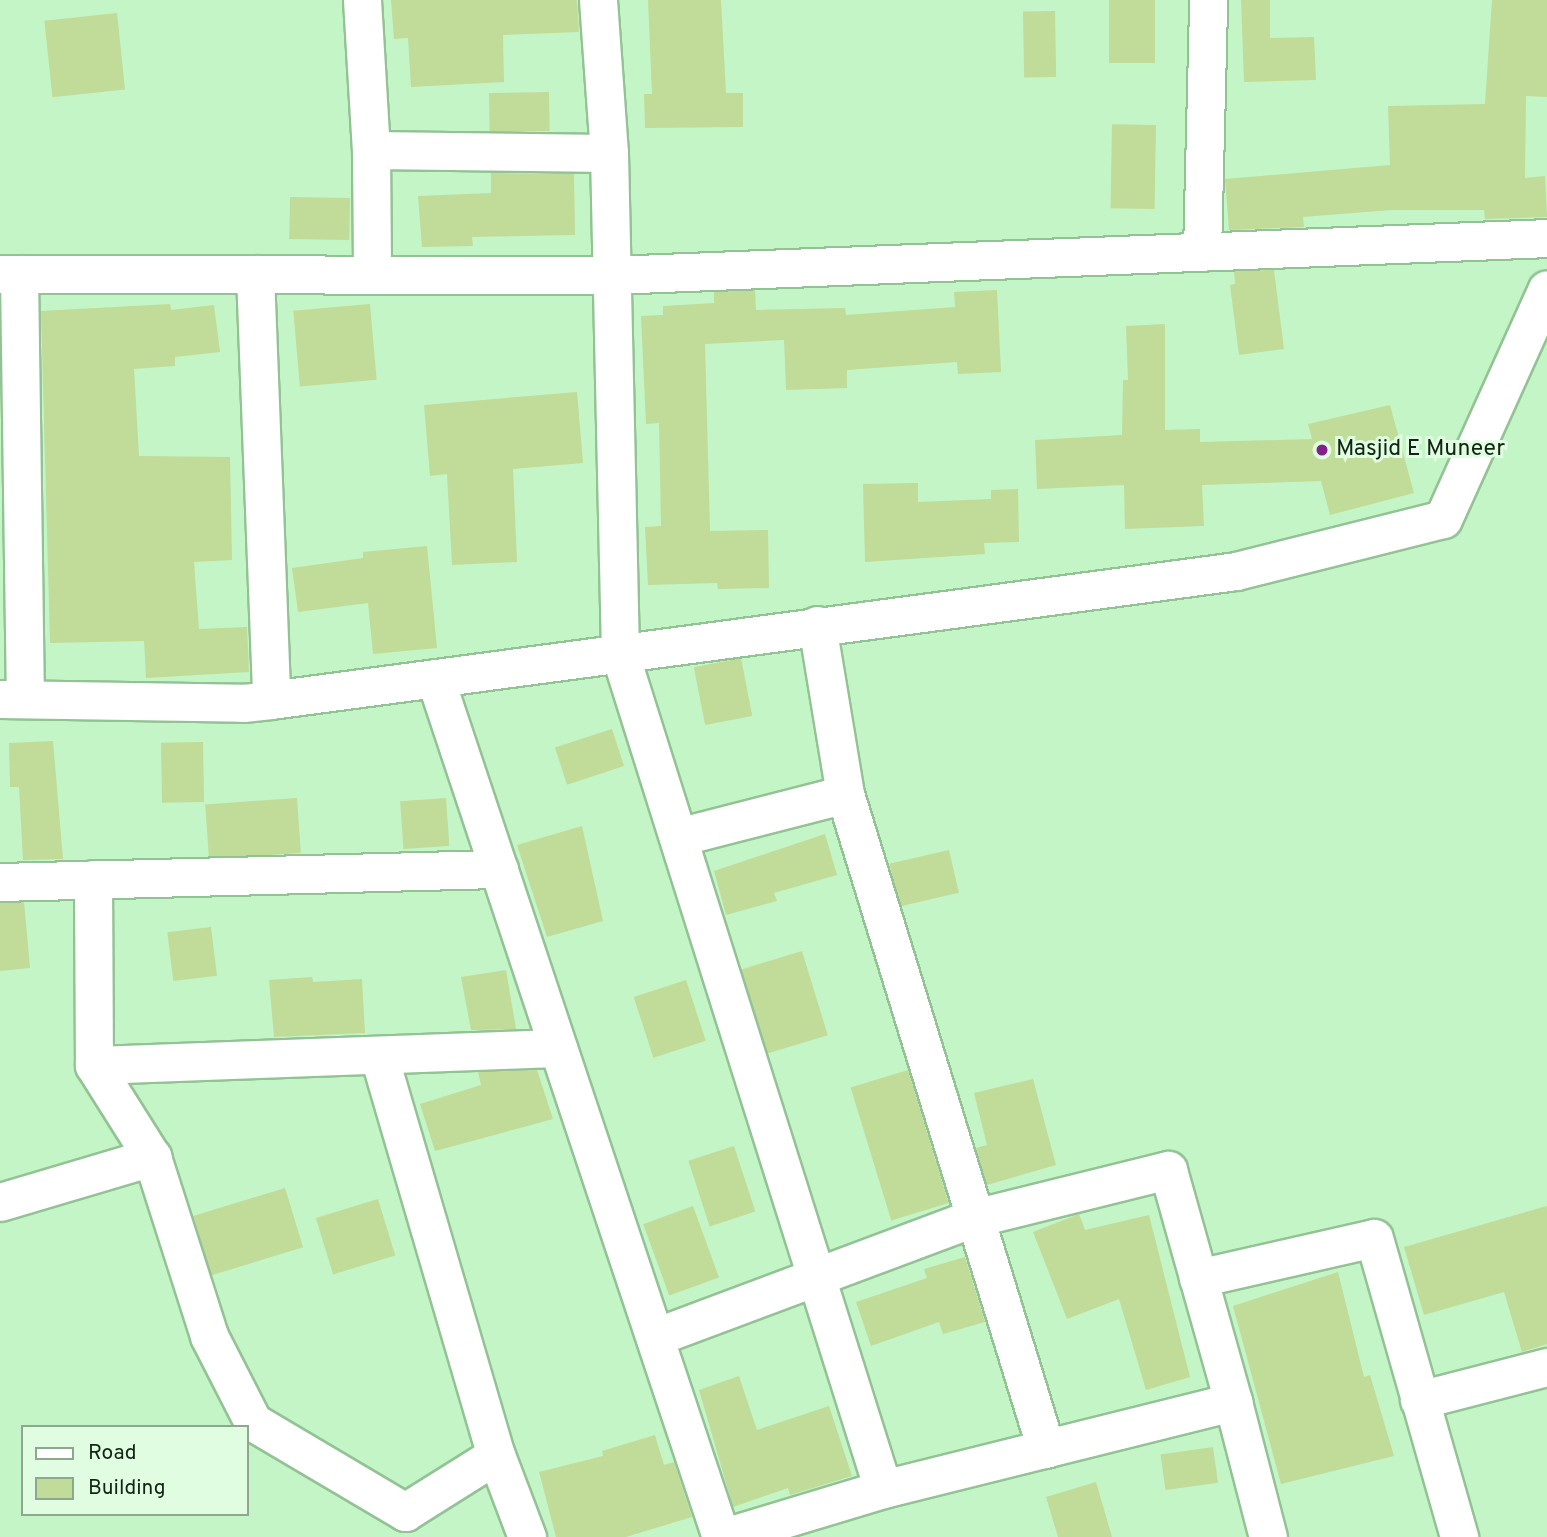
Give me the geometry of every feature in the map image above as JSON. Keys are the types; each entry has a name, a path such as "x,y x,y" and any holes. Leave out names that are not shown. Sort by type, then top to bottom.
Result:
{"street":[{"path":"362,0 371,150 372,274"},
{"path":"598,0 609,153 620,654 883,1489"},
{"path":"1202,252 1208,0"},
{"path":"371,150 609,153"},
{"path":"1547,238 611,275 9,274 13,699 243,703 271,700 1236,571 1443,519 1547,289"},
{"path":"256,274 271,700"},
{"path":"817,625 845,794 1046,1449"},
{"path":"435,678 723,1537 883,1489 1233,1402"},
{"path":"678,837 845,794"},
{"path":"0,881 499,869"},
{"path":"93,879 94,1065 152,1157 209,1336 253,1422 395,1524 496,1455"},
{"path":"94,1065 558,1048"},
{"path":"379,1056 496,1455 527,1537"},
{"path":"0,1202 152,1157"},
{"path":"655,1337 817,1280 974,1218 1168,1170 1268,1537"},
{"path":"1198,1278 1374,1238 1459,1537"},
{"path":"1419,1400 1547,1367"}],"building":[{"path":"391,0 577,0 579,32 503,35 504,82 411,87 408,38 394,39"},
{"path":"648,0 721,0 726,93 743,93 743,127 645,128 644,94 652,94"},
{"path":"1109,0 1155,0 1155,63 1109,63"},
{"path":"1241,0 1270,0 1270,38 1314,37 1316,80 1244,82"},
{"path":"1492,0 1547,0 1547,97 1526,96 1525,178 1545,176 1547,217 1485,219 1484,210 1391,210 1303,217 1304,227 1229,230 1225,179 1390,165 1388,106 1485,104"},
{"path":"1055,11 1056,77 1024,78 1023,12"},
{"path":"117,13 125,90 52,97 44,21"},
{"path":"549,92 550,131 490,132 489,93"},
{"path":"1112,124 1156,125 1155,209 1111,208"},
{"path":"491,173 574,174 575,235 472,237 473,246 422,247 418,196 491,193"},
{"path":"290,197 350,198 349,240 289,239"},
{"path":"1274,270 1284,349 1239,355 1230,285 1235,284 1234,271"},
{"path":"755,290 756,310 845,308 846,315 955,307 954,292 997,290 1001,372 958,374 957,362 847,370 847,388 786,390 784,340 705,344 710,531 768,530 769,588 718,589 717,583 648,585 645,527 661,526 659,423 646,424 641,316 663,315 663,306 714,303 714,292"},
{"path":"170,304 171,310 214,305 220,352 175,357 175,366 134,369 139,456 230,457 232,560 194,562 199,629 247,627 249,672 146,678 144,641 50,643 41,311"},
{"path":"370,304 377,380 300,386 293,311"},
{"path":"1165,324 1165,430 1200,429 1200,442 1312,439 1308,424 1390,405 1414,493 1330,515 1321,481 1202,485 1204,526 1125,529 1124,485 1037,489 1035,440 1122,435 1123,380 1128,380 1126,326"},
{"path":"577,392 583,463 513,469 517,562 452,565 447,474 430,476 424,405"},
{"path":"918,483 918,502 991,499 991,490 1018,489 1019,542 984,543 985,554 865,562 863,484"},
{"path":"427,546 437,648 373,654 368,603 298,612 292,568 363,558 363,552"},
{"path":"741,658 752,716 705,725 694,667"},
{"path":"612,729 624,766 567,785 555,748"},
{"path":"53,741 63,859 23,860 19,787 10,787 9,743"},
{"path":"203,742 204,802 162,803 161,743"},
{"path":"297,798 301,853 209,859 205,804"},
{"path":"446,798 449,846 403,849 400,801"},
{"path":"582,826 603,921 547,937 517,845"},
{"path":"825,834 837,875 774,893 777,901 726,915 714,871"},
{"path":"949,850 959,893 899,907 890,864"},
{"path":"24,902 30,968 0,971 0,903"},
{"path":"211,927 217,976 173,981 167,932"},
{"path":"802,951 828,1035 767,1054 741,970"},
{"path":"506,970 516,1029 471,1030 461,977"},
{"path":"312,977 313,982 362,979 365,1033 274,1037 269,980"},
{"path":"686,980 706,1041 653,1058 634,997"},
{"path":"537,1070 553,1119 435,1151 420,1104 481,1085 478,1072"},
{"path":"908,1070 949,1203 891,1220 851,1088"},
{"path":"1033,1079 1056,1165 987,1185 976,1148 987,1145 974,1093"},
{"path":"734,1146 755,1212 710,1226 688,1161"},
{"path":"285,1188 303,1247 211,1275 193,1216"},
{"path":"378,1199 395,1255 333,1274 316,1218"},
{"path":"693,1206 719,1277 669,1296 643,1224"},
{"path":"1547,1206 1547,1344 1522,1352 1504,1292 1424,1315 1404,1247"},
{"path":"1079,1214 1085,1230 1149,1215 1190,1377 1146,1390 1119,1299 1067,1319 1033,1232"},
{"path":"965,1257 985,1322 943,1334 939,1322 871,1346 856,1302 927,1278 924,1269"},
{"path":"1338,1272 1364,1377 1370,1375 1394,1456 1281,1484 1233,1306"},
{"path":"739,1376 757,1430 829,1406 852,1476 790,1495 788,1488 733,1507 699,1390"},
{"path":"655,1435 664,1465 674,1462 692,1517 626,1537 556,1537 539,1472 603,1456 602,1451"},
{"path":"1213,1447 1218,1483 1166,1490 1161,1454"},
{"path":"1096,1482 1112,1537 1058,1537 1046,1497"}],"place":[{"name":"Masjid E Muneer","path":"1322,450"}]}
